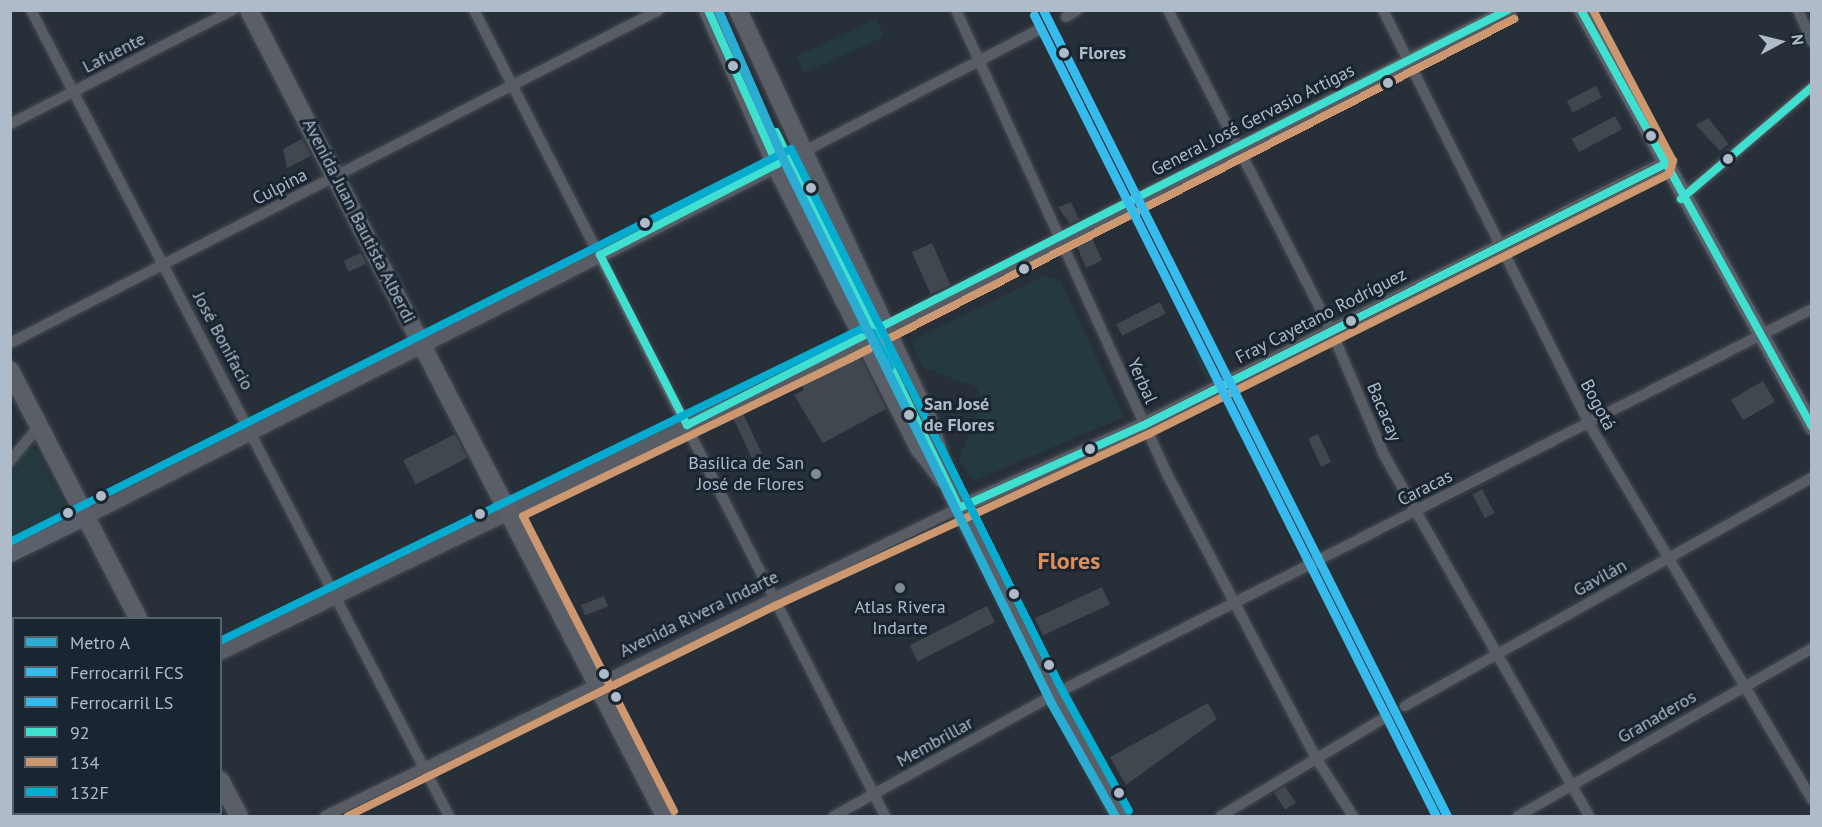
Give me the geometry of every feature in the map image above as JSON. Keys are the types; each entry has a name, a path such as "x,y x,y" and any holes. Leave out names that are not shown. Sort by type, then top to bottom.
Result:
{"main road":[{"name":"Avenida Juan Bautista Alberdi","path":"249,10 665,816"},
{"path":"708,10 777,164 919,448 949,486"},
{"path":"738,10 927,417 949,486 959,508 1053,695 1120,816"},
{"path":"1581,10 1681,199 1812,427"},
{"path":"10,370 137,617"},
{"path":"10,554 86,517"},
{"path":"222,784 239,816"}],"street":[{"name":"José Bonifacio","path":"32,10 72,92 252,430 335,598 449,816"},
{"name":"Lafuente","path":"10,124 233,10"},
{"path":"474,10 885,816"},
{"name":"Culpina","path":"10,343 660,10"},
{"name":"Yerbal","path":"956,10 1144,425 1234,604 1316,758 1353,816"},
{"path":"1066,16 1077,10"},
{"name":"Bacacay","path":"1168,10 1240,147 1331,330 1384,455 1589,816"},
{"name":"Bogotá","path":"1383,10 1588,424 1812,800"},
{"name":"General José Gervasio Artigas","path":"222,652 865,339 1509,10"},
{"path":"1798,10 1812,42"},
{"path":"86,517 422,343 803,152 1038,30"},
{"path":"1681,199 1812,87"},
{"name":"Fray Cayetano Rodríguez","path":"959,508 1144,425 1663,165"},
{"name":"Caracas","path":"1053,695 1812,309"},
{"path":"10,461 39,426"},
{"name":"Gavilán","path":"1405,706 1812,478"},
{"name":"Avenida Rivera Indarte","path":"325,816 772,596 959,508"},
{"name":"Granaderos","path":"1518,816 1812,648"},
{"name":"Membrillar","path":"834,816 1053,695"},
{"path":"1221,816 1386,717"}],"green space":[{"path":"876,19 884,36 804,73 796,56"},
{"path":"1043,276 1060,280 1124,417 973,481 959,459 982,400 976,387 922,367 911,341"},
{"path":"1203,343 1219,376 1208,382 1191,349"},
{"path":"27,448 36,450 68,510 66,516 11,545 11,469"}],"building":[{"path":"1596,86 1602,98 1572,113 1567,101"},
{"path":"1615,116 1622,129 1579,152 1572,139"},
{"path":"1708,118 1729,144 1720,151 1696,125"},
{"path":"302,139 311,156 287,168 283,149"},
{"path":"1071,202 1079,219 1070,224 1058,207"},
{"path":"1090,234 1102,260 1086,268 1077,247"},
{"path":"932,243 951,285 931,294 912,252"},
{"path":"361,253 366,264 349,272 344,261"},
{"path":"1160,302 1166,314 1122,336 1116,324"},
{"path":"854,356 860,356 886,409 823,443 794,395 804,390 801,383"},
{"path":"1763,381 1775,402 1743,420 1731,400"},
{"path":"742,411 762,454 752,458 732,416"},
{"path":"455,434 467,458 416,484 403,460"},
{"path":"1318,434 1331,462 1321,467 1308,439"},
{"path":"1482,489 1495,513 1485,518 1472,494"},
{"path":"1102,587 1110,604 1043,635 1035,618"},
{"path":"604,596 608,606 585,616 581,605"},
{"path":"987,606 995,622 918,662 909,645"},
{"path":"1208,703 1217,719 1126,785 1110,757"},
{"path":"1285,786 1296,803 1285,810 1274,793"}],"metro line":[{"name":"A","path":"718,10 783,159 1051,703 1115,816"}],"rail line":[{"name":"FCS","path":"1043,10 1447,816"},
{"name":"LS","path":"1034,15 1436,816"}],"transit line":[{"name":"92","path":"708,10 777,164 600,255 687,425 1508,10"},
{"name":"92","path":"1581,10 1812,426"},
{"name":"134","path":"348,816 777,605 1149,434 1669,174 1673,161 1593,10"},
{"name":"134","path":"674,811 523,516 851,358 1514,19"},
{"name":"92","path":"1681,199 1812,87"},
{"name":"92","path":"776,132 959,508 1144,425 1663,165"},
{"name":"132F","path":"10,542 791,149 1062,690 1129,811"},
{"name":"132F","path":"222,640 861,329 873,333 890,367"}],"place":[{"name":"Flores","path":"1064,53"},
{"name":"San José de Flores","path":"909,415"},
{"name":"Basílica de San José de Flores","path":"816,474"},
{"name":"Atlas Rivera Indarte","path":"900,588"}],"district":[{"name":"Flores","path":"1069,561"}]}
